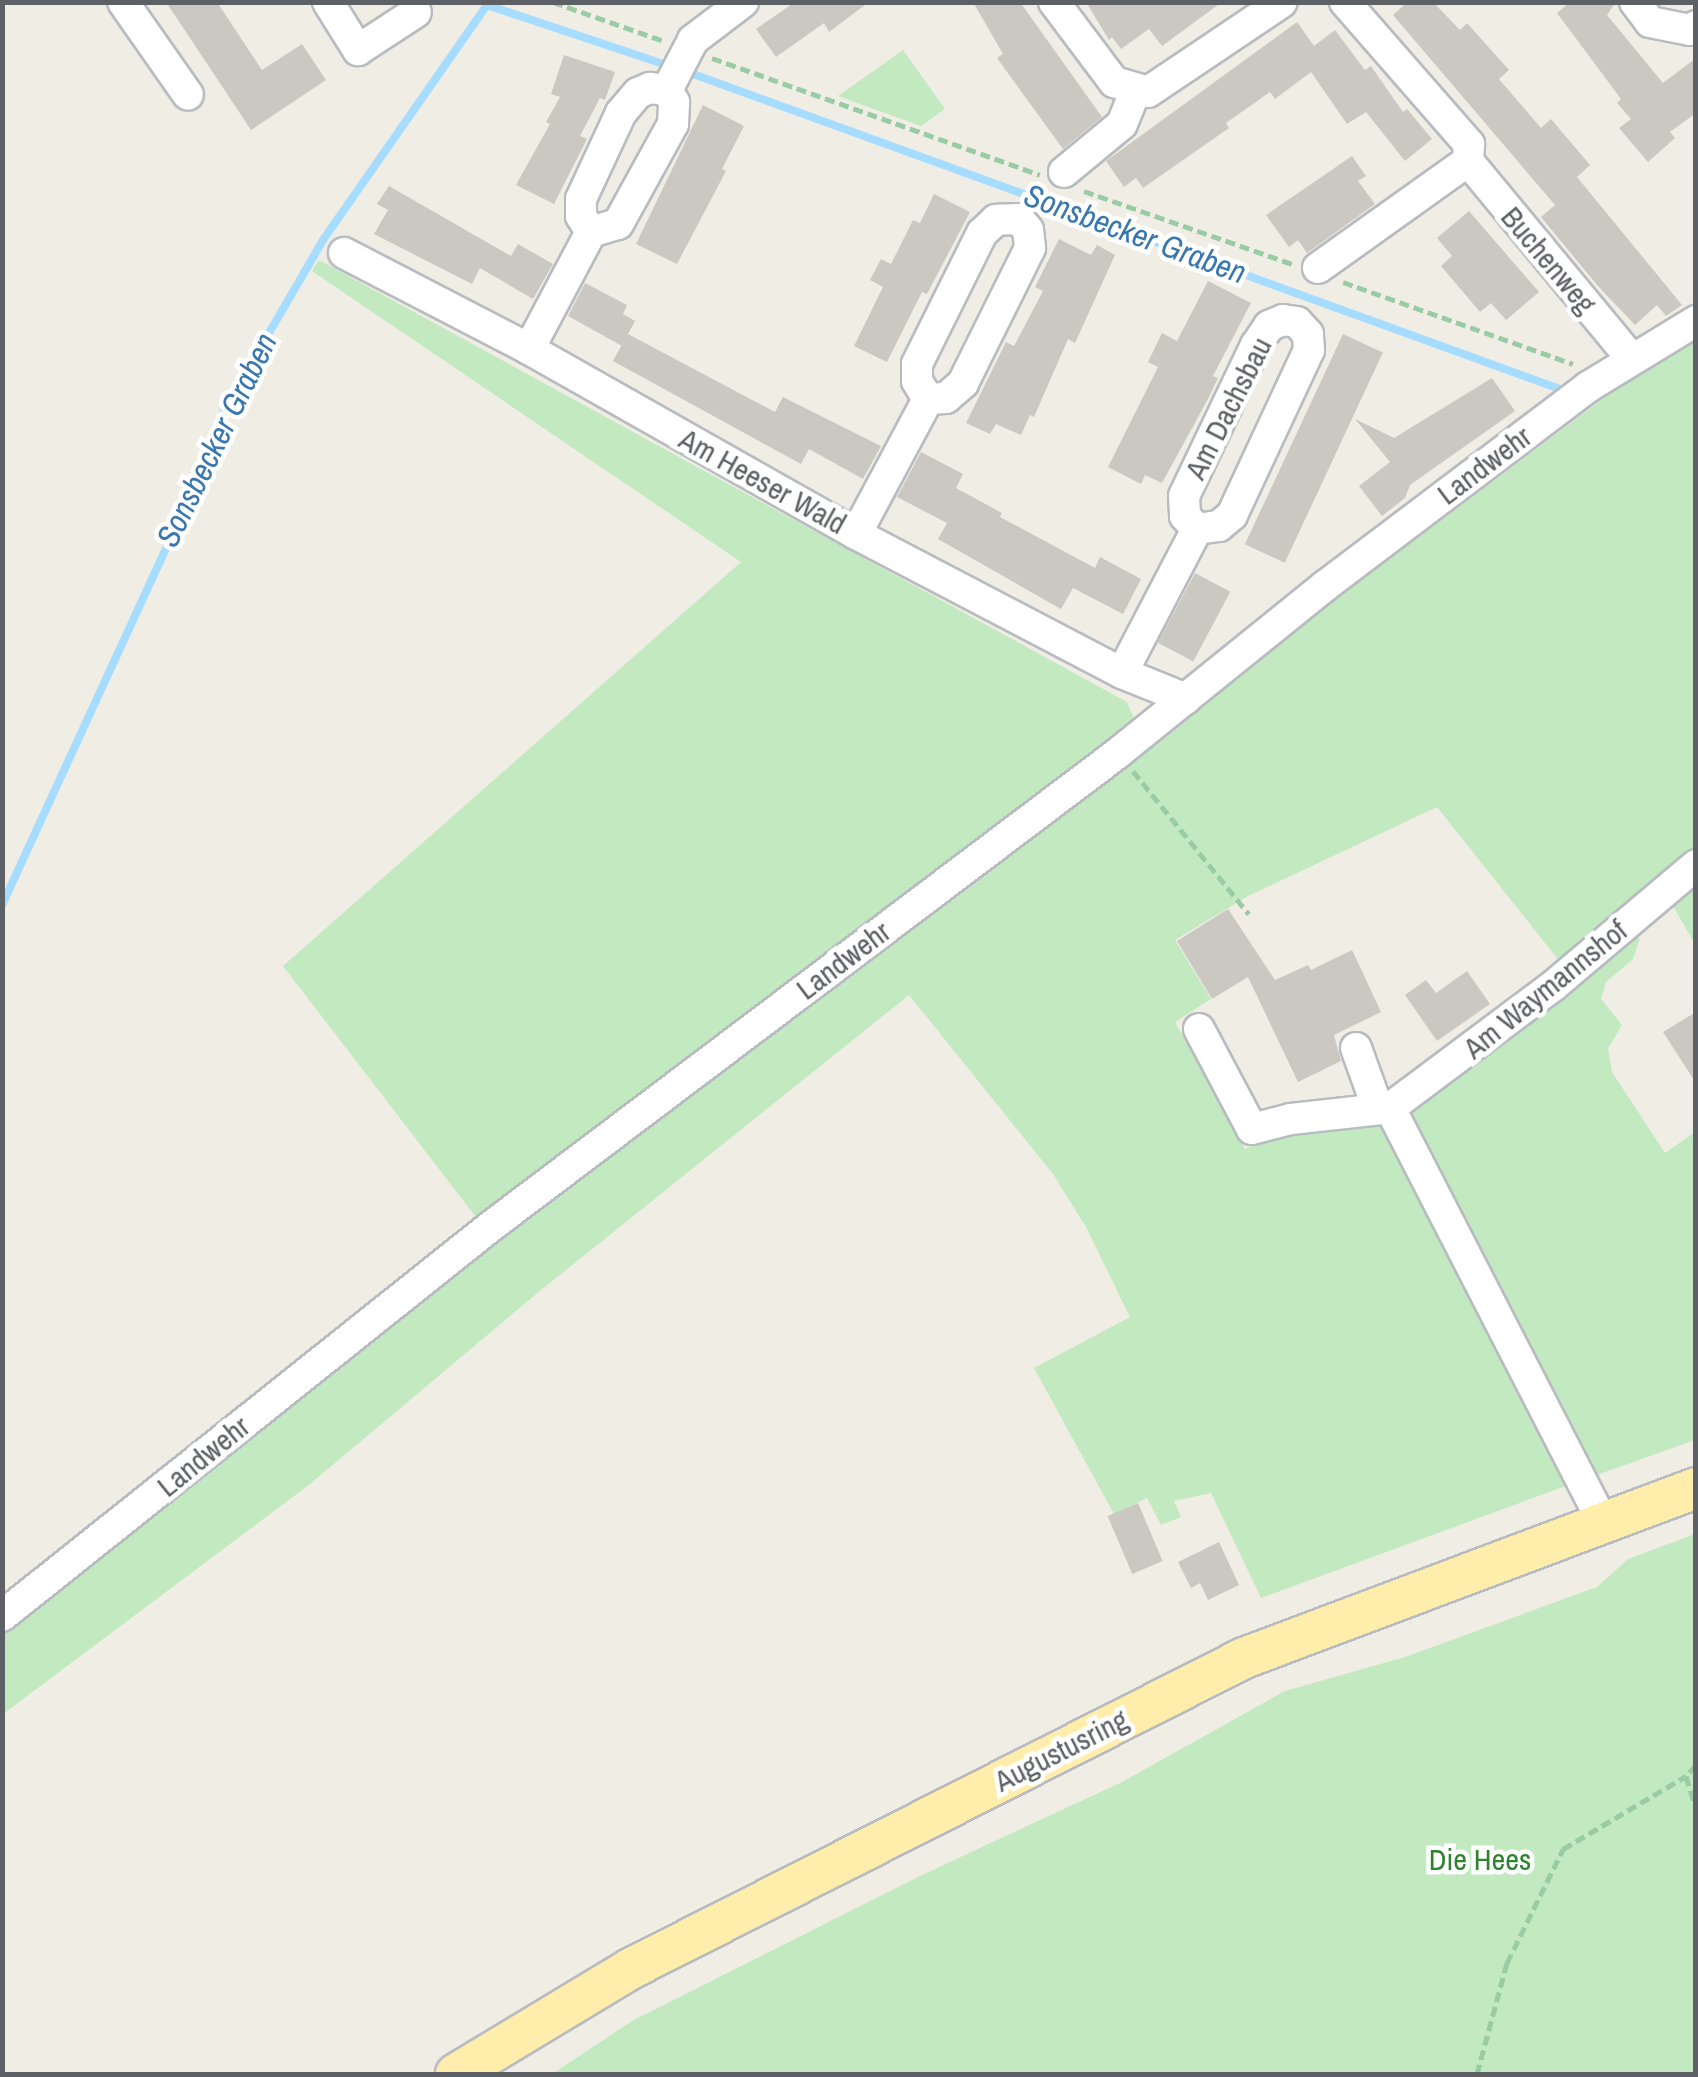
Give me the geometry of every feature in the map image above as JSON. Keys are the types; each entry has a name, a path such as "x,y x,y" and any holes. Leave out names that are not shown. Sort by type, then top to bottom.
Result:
{"main road":[{"name":"Augustusring","path":"456,2074 630,1969 1244,1658 1696,1488"}],"street":[{"path":"123,2 188,95"},
{"path":"328,2 358,50 416,12"},
{"path":"666,90 693,40 742,2"},
{"path":"1054,2 1102,70 1114,82 1135,91 1160,88 1282,2"},
{"name":"Buchenweg","path":"1346,2 1470,144 1468,161 1631,358"},
{"path":"1635,2 1650,22 1690,30 1696,26"},
{"path":"529,349 591,232 618,224 672,124 674,102 666,90 650,88 638,93 621,113 581,199 582,216 591,232"},
{"path":"1064,172 1122,124 1135,91"},
{"path":"1318,268 1468,161"},
{"path":"1003,218 1018,219 1028,230 1030,248 963,383 946,398 928,399 917,380 917,364 966,266 990,224 1003,218"},
{"name":"Am Heeser Wald","path":"344,253 529,349 856,534 1122,673 1186,699"},
{"name":"Landwehr","path":"2,1616 490,1227 1118,753 1325,586 1631,358 1696,321"},
{"name":"Am Dachsbau","path":"1297,322 1308,334 1309,350 1232,515 1219,526 1196,530 1186,516 1184,496 1256,345 1273,324 1297,322"},
{"path":"856,534 928,399"},
{"path":"1122,673 1196,530"},
{"name":"Am Waymannshof","path":"1384,1108 1553,986 1696,865"},
{"path":"1198,1030 1252,1129 1291,1119 1384,1108"},
{"path":"1356,1048 1603,1522"}],"path":[{"path":"1118,753 1249,914"},
{"path":"1477,2074 1507,1962 1562,1848 1686,1776 1696,1765"},
{"path":"1686,1776 1696,1808"}],"green space":[{"path":"903,50 945,109 921,126 838,96"},
{"path":"319,260 1127,702 1134,718 1055,790 482,1225 283,966 741,562 312,271"},
{"path":"1685,337 1695,341 1695,858 1565,968 1437,807 1248,896 1175,940 1211,999 1175,1022 1245,1149 1297,1124 1379,1116 1574,1483 1261,1598 1211,1493 1174,1501 1181,1517 1161,1525 1147,1498 1114,1514 1034,1368 1130,1317 1086,1227 1053,1174 909,995 541,1290 310,1484 3,1714 3,1623 408,1297"},
{"path":"1695,877 1695,944 1669,899"},
{"path":"1632,937 1640,938 1633,959 1606,982 1601,999 1622,1025 1608,1049 1612,1072 1665,1153 1695,1132 1695,1440 1591,1477 1404,1127 1408,1105"},
{"name":"Die Hees","path":"1695,1534 1695,2074 552,2074 632,2021 922,1875 1122,1782 1285,1691 1405,1657 1597,1587 1628,1559"}],"building":[{"path":"166,2 217,2 262,70 302,44 326,80 251,130"},
{"path":"795,2 869,2 829,32 824,23 776,57 756,29"},
{"path":"973,2 1020,2 1102,117 1063,149 997,58 1003,54"},
{"path":"1086,2 1222,2 1162,46 1149,29 1121,49 1112,37 1109,40"},
{"path":"1407,2 1433,2 1460,30 1467,23 1509,70 1499,79 1541,128 1551,119 1590,165 1577,177 1682,305 1666,316 1657,305 1635,325 1597,285 1541,217 1555,205 1393,15"},
{"path":"1570,2 1616,2 1607,15 1663,83 1696,58 1696,113 1670,132 1675,138 1648,162 1619,128 1631,119 1617,103 1621,99 1557,13"},
{"path":"1297,22 1314,46 1335,30 1365,70 1371,66 1403,112 1407,109 1432,139 1405,161 1366,112 1347,124 1311,72 1275,99 1270,92 1226,123 1229,128 1143,188 1136,178 1124,187 1106,161"},
{"path":"564,55 615,72 605,100 600,98 580,136 587,139 554,204 516,185 550,124 546,122 560,97 551,94"},
{"path":"703,105 744,126 722,169 726,171 677,264 636,244"},
{"path":"1352,156 1366,176 1358,181 1375,204 1307,253 1298,240 1289,247 1266,215"},
{"path":"389,186 511,256 518,244 553,264 533,299 480,268 472,284 374,234 388,210 377,204"},
{"path":"934,194 970,212 927,294 922,292 887,362 854,346 883,287 870,280 881,259 891,264 913,220 920,223"},
{"path":"1469,211 1539,292 1506,320 1491,303 1480,312 1441,266 1452,256 1437,238"},
{"path":"1059,239 1091,255 1097,245 1115,255 1075,343 1068,339 1034,417 1030,415 1021,435 996,424 990,434 966,423 1006,342 1014,346 1043,291 1035,287"},
{"path":"1208,281 1251,303 1213,376 1218,378 1208,399 1162,483 1145,475 1141,484 1108,467 1158,367 1148,362 1162,333 1177,341"},
{"path":"585,283 627,305 623,314 635,321 628,334 775,412 783,397 881,446 863,479 809,449 801,464 613,361 621,346 568,316"},
{"path":"1343,334 1383,353 1285,563 1245,544"},
{"path":"1492,378 1515,411 1410,485 1405,498 1382,516 1359,486 1390,462 1355,419 1394,438"},
{"path":"921,452 963,474 956,488 1002,513 1000,517 1095,568 1100,557 1141,579 1123,614 1073,588 1061,609 938,539 947,523 897,497"},
{"path":"1195,573 1230,592 1193,662 1158,643"},
{"path":"1228,909 1275,980 1308,965 1311,970 1352,950 1381,1012 1334,1035 1341,1061 1298,1082 1248,977 1212,999 1177,941"},
{"path":"1467,971 1490,1004 1437,1041 1405,995 1426,980 1436,993"},
{"path":"1696,1012 1696,1083 1663,1032"},
{"path":"1138,1503 1163,1561 1132,1574 1108,1516"},
{"path":"1219,1542 1239,1585 1208,1600 1200,1583 1191,1588 1178,1562"}],"waterway":[{"name":"Sonsbecker Graben","path":"2,905 187,503 223,412 323,240 487,5 663,64"},
{"name":"Sonsbecker Graben","path":"693,74 1568,392"}]}
